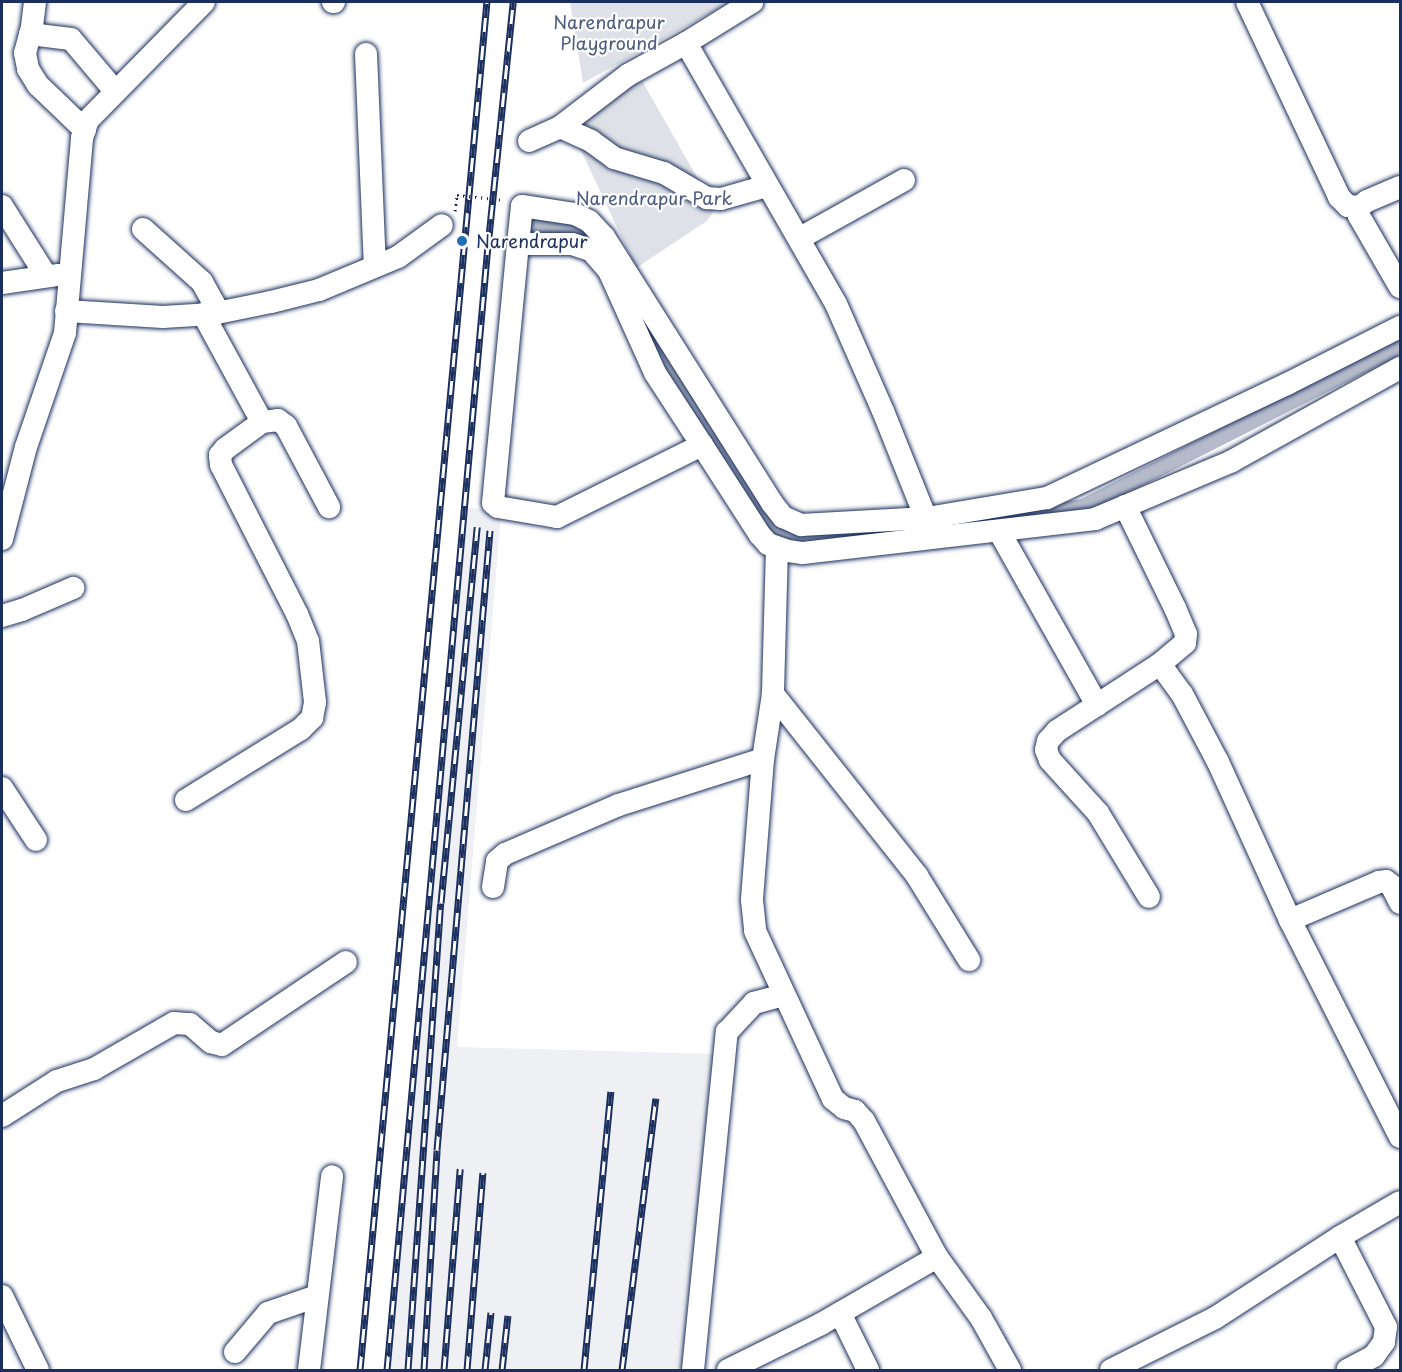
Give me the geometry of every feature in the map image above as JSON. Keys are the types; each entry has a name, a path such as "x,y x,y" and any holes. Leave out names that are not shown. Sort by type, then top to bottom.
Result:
{"street":[{"path":"35,2 25,53 28,69 38,85 85,130"},
{"path":"2,539 26,447 65,333 85,130 88,120 204,2"},
{"path":"529,141 560,127 628,75 686,43 752,2"},
{"path":"1247,2 1339,197 1348,206 1359,207 1367,201 1401,187"},
{"path":"30,34 71,39 115,91"},
{"path":"686,43 836,304 930,528"},
{"path":"366,54 375,267"},
{"path":"560,127 591,141 614,158 664,173 706,198 734,196 767,186"},
{"path":"800,238 904,180"},
{"path":"2,206 46,276"},
{"path":"702,445 557,517 498,507 493,502 522,206 575,214 589,221 604,237 695,384 783,517 801,525 999,531 1095,519 1232,461 1401,368"},
{"path":"1359,207 1359,216 1401,287"},
{"path":"66,311 163,317 211,314 319,290 398,257 448,219"},
{"path":"143,230 202,282 211,314 262,422"},
{"path":"518,244 572,244 591,250 609,271 655,373 760,535 777,548 803,553 930,528 1047,498 1401,327"},
{"path":"2,283 71,273"},
{"path":"186,800 301,729 312,718 315,702 308,641 297,614 221,465 220,455 225,448 262,422 278,420 286,426 328,507"},
{"path":"1125,506 1186,634 1185,643 1160,664 1057,731 1048,741 1046,750 1050,760 1098,813 1149,897"},
{"path":"999,531 1096,705"},
{"path":"777,548 773,694 763,759 752,915 761,947 833,1099 844,1108 855,1112 864,1121 937,1257 981,1317 1010,1371"},
{"path":"2,616 73,588"},
{"path":"1160,664 1182,694 1218,762 1290,920 1401,1137"},
{"path":"773,694 917,876 969,960"},
{"path":"493,887 497,861 505,854 619,805 763,759"},
{"path":"2,788 36,840"},
{"path":"1290,920 1353,892 1386,881 1396,891 1401,903"},
{"path":"2,1116 57,1081 94,1069 174,1023 190,1024 211,1042 222,1045 346,962"},
{"path":"693,1371 727,1032 754,1003 783,994"},
{"path":"309,1371 332,1176"},
{"path":"1110,1371 1215,1318 1340,1237 1401,1202"},
{"path":"1340,1237 1386,1327 1384,1342 1374,1356 1348,1371"},
{"path":"728,1371 840,1313 937,1257"},
{"path":"2,1296 38,1371"},
{"path":"235,1352 268,1313 317,1296"},
{"path":"840,1313 868,1371"}],"path":[{"path":"448,219 457,195 506,200"}],"shaded area":[{"path":"468,507 501,513 457,1047 719,1054 688,1370 390,1370"}],"green space":[{"name":"Narendrapur Playground","path":"570,2 730,2 583,83"},
{"name":"Narendrapur Park","path":"641,79 715,209 707,221 636,268 572,131"}],"waterway":[{"path":"520,224 573,230 589,238 605,253"},
{"path":"646,321 673,373 781,533 796,541 882,534"},
{"path":"1012,518 1083,507 1400,346"}],"railway":[{"path":"360,1370 487,2"},
{"path":"387,1370 488,246 513,2"},
{"path":"408,1370 441,903 477,527"},
{"path":"424,1370 437,1150 490,530"},
{"path":"584,1370 611,1091"},
{"path":"622,1370 656,1098"},
{"path":"444,1370 460,1169"},
{"path":"467,1370 483,1173"},
{"path":"485,1370 491,1312"},
{"path":"502,1370 508,1315"}],"place":[{"name":"Narendrapur","path":"462,241"}]}
